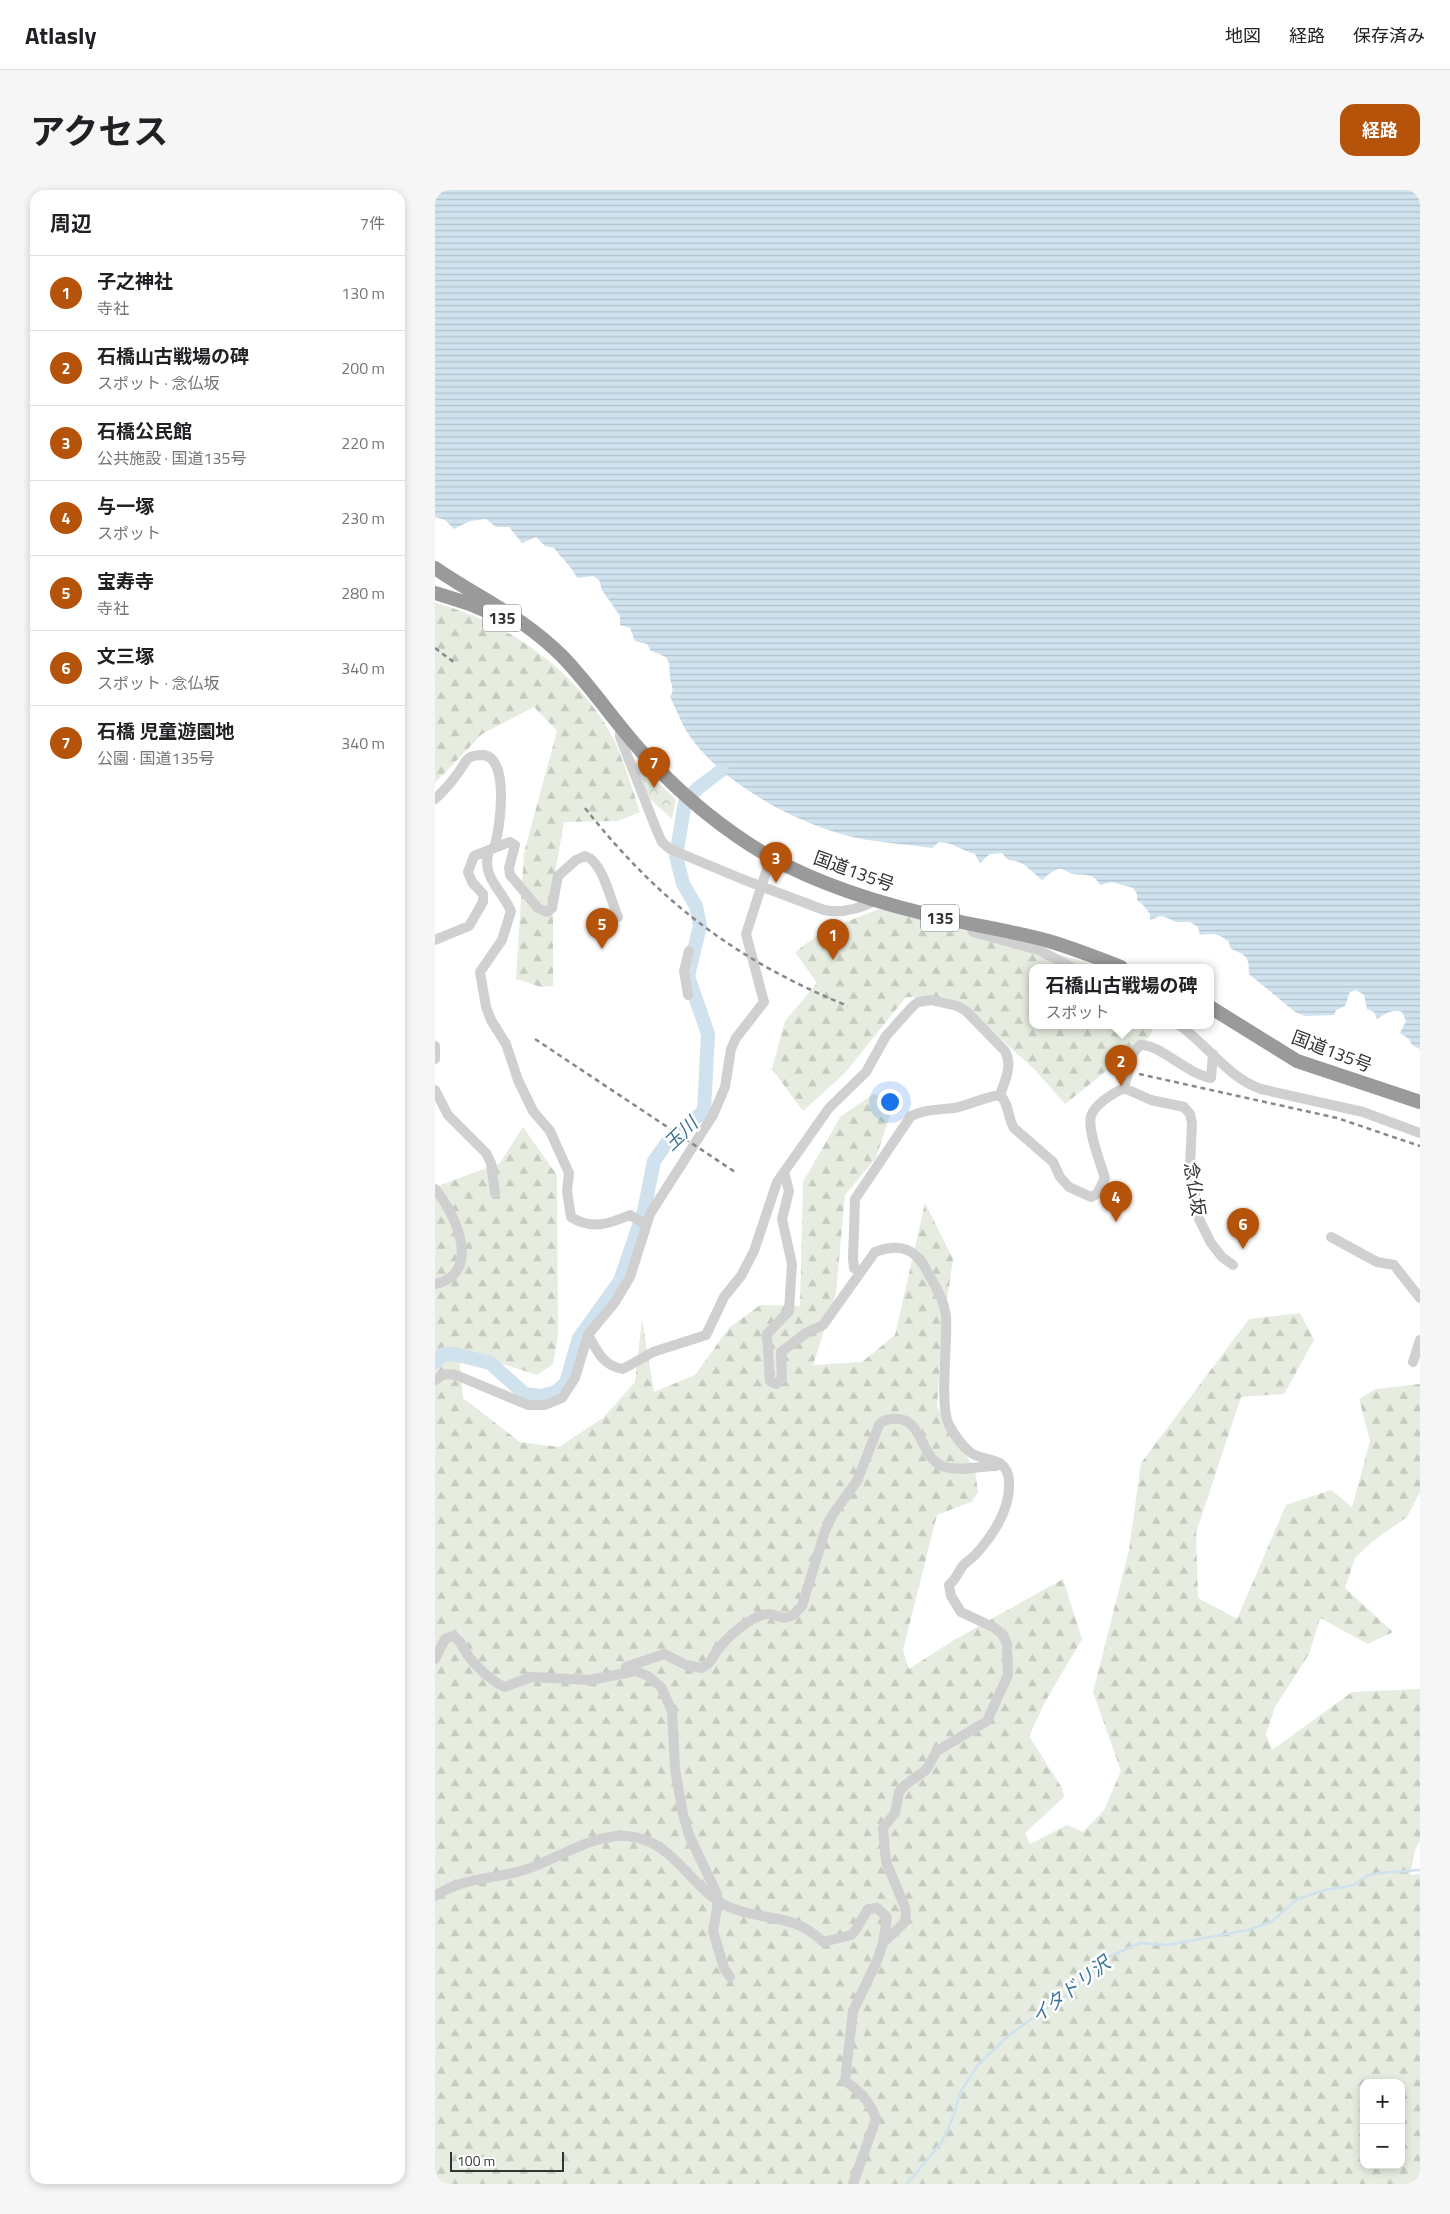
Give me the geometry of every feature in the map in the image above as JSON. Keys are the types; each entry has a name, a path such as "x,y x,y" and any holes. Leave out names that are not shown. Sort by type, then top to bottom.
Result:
{"highway":[{"name":"国道135号","path":"435,568 520,619 538,634 562,656 589,686 642,752 679,788 698,806 767,855 809,876 877,900 970,924 1053,942 1113,964"},
{"path":"435,588 485,605 538,634"},
{"name":"国道135号","path":"435,593 470,604 508,620 562,656"},
{"name":"国道135号","path":"1214,1010 1297,1061 1420,1102"}],"street":[{"path":"620,724 620,737 657,831 662,842 671,849 762,887 830,911 861,908 877,900"},
{"path":"435,799 444,792 469,758 476,755 486,756 491,759 502,788 497,838 485,863 487,872 511,910 503,940 481,972 486,1007 506,1044 518,1080 533,1111 550,1131 569,1173 567,1191 571,1216 583,1225 589,1225 617,1220 630,1215 646,1226"},
{"path":"435,940 469,926 484,898 481,890 469,877 469,868 474,856 510,842 514,843 515,849 509,868 510,875 539,908 547,912 554,906 557,880 560,873 582,857 591,858 613,897 617,917"},
{"path":"435,1380 445,1374 456,1374 528,1405 551,1404 561,1398 569,1388 588,1334 615,1302 630,1277 650,1214 713,1115 725,1088 731,1049 736,1038 765,1002 746,934 762,887 767,855"},
{"path":"970,924 973,932 1039,950 1065,964"},
{"path":"688,995 684,971 689,951"},
{"path":"588,1334 603,1360 610,1366 623,1369 653,1352 706,1335 724,1296 741,1276 755,1251 777,1182 829,1108 866,1072 886,1036 918,1002 931,1000 966,1010 1005,1051 1009,1058 1009,1066 1000,1095"},
{"path":"1184,1029 1237,1078 1254,1087 1363,1112 1420,1133"},
{"path":"1000,1095 1005,1101 1014,1128 1053,1162 1060,1177 1069,1187 1091,1197 1097,1194 1105,1178 1091,1127 1091,1116 1105,1100 1123,1088 1134,1052 1140,1045 1150,1045 1199,1076 1211,1078 1213,1054"},
{"path":"435,1046 435,1059"},
{"name":"念仏坂","path":"1123,1088 1151,1100 1184,1107 1190,1114 1192,1123 1189,1166 1199,1219 1211,1243 1222,1257 1233,1265"},
{"path":"435,1090 448,1115 486,1154 491,1163 495,1193"},
{"path":"860,1271 854,1268 853,1259 855,1199 865,1182 882,1162 906,1120 923,1111 954,1108 1000,1095"},
{"path":"784,1172 789,1191 783,1219 792,1264 789,1311 784,1318 770,1329 766,1340 769,1377 772,1384 779,1383 782,1379 781,1352 806,1333 823,1325 875,1252 884,1248 910,1249 920,1258 941,1294 946,1315 945,1408 949,1424 969,1452 994,1459 1000,1463 1009,1478 1009,1488 999,1524 975,1556 962,1567 957,1578 949,1585 951,1596 961,1612 995,1628 1002,1634 1007,1644 1007,1675 987,1721 937,1751 926,1770 899,1792 895,1813 883,1828 886,1862 905,1907 906,1916 904,1923 883,1943"},
{"path":"435,1189 445,1204 454,1224 461,1241 463,1257 460,1267 453,1277 435,1284"},
{"path":"1331,1236 1377,1262 1395,1265 1420,1298"},
{"path":"1413,1362 1420,1340"},
{"path":"620,1673 624,1667 637,1665 657,1654 664,1654 686,1665 701,1668 712,1662 716,1652 734,1632 751,1621 767,1614 786,1618 798,1611 810,1583 825,1531 833,1514 857,1481 879,1425 884,1420 896,1418 910,1422 915,1427 930,1458 943,1467 951,1469 996,1466 1000,1463"},
{"path":"435,1658 445,1640 452,1636 456,1637 468,1656 492,1679 505,1686 531,1677 590,1680 620,1673 641,1672 656,1682 666,1694 671,1711 675,1769 680,1805 689,1835 717,1894 717,1908 713,1931 724,1968 730,1977"},
{"path":"435,1896 449,1887 521,1871 610,1836 627,1836 653,1844 668,1854 698,1884 721,1903 748,1914 794,1921 806,1927 823,1942 851,1935 855,1932 864,1913 873,1908 882,1911 887,1917 883,1943 877,1961 853,2012 845,2081 853,2086 869,2103 876,2119 853,2184"}],"green space":[{"path":"435,603 462,611 514,637 539,653 582,693 614,740 640,812 618,821 564,822 553,884 553,986 541,987 516,979 524,853 557,731 534,707 482,734 435,783"},
{"path":"634,759 676,800 672,819 650,799"},
{"path":"879,909 900,909 939,924 1082,961 1090,964 1029,964 1029,1029 1153,1029 1150,1036 1065,1104 1035,1070 979,1019 932,998 906,997 845,1073 803,1111 772,1069 785,1021 817,983 795,952 825,930"},
{"path":"874,1094 894,1103 876,1158 845,1195 836,1293 813,1365 862,1362 895,1335 925,1203 953,1259 941,1341 937,1407 975,1470 978,1493 971,1502 937,1515 903,1650 909,1669 954,1640 1063,1579 1082,1639 1045,1702 1029,1736 1062,1788 1064,1797 1025,1833 1030,1844 1067,1825 1083,1832 1104,1810 1121,1771 1093,1692 1129,1550 1141,1463 1249,1319 1300,1313 1314,1340 1284,1394 1241,1397 1196,1533 1198,1598 1237,1619 1286,1505 1331,1490 1352,1507 1370,1441 1359,1399 1376,1389 1420,1384 1420,1492 1407,1517 1373,1541 1355,1558 1345,1588 1393,1632 1368,1644 1320,1618 1309,1654 1275,1707 1266,1734 1272,1750 1352,1692 1420,1689 1420,1840 1415,1850 1410,1875 1420,1874 1420,2184 435,2184 435,1187 500,1163 523,1127 557,1175 558,1335 553,1364 537,1375 481,1357 459,1354 463,1398 520,1442 559,1447 603,1418 635,1382 642,1319 654,1392 695,1375 729,1328 760,1305 800,1306 803,1182 841,1116"}],"water":[{"path":"435,190 1420,190 1420,1049 1412,1045 1409,1039 1400,1033 1406,1021 1402,1012 1392,1011 1377,1019 1374,1012 1367,1009 1364,995 1356,990 1350,992 1345,1006 1336,1010 1334,1015 1305,1016 1295,1012 1249,974 1247,960 1240,953 1230,948 1229,942 1216,934 1200,935 1198,927 1190,922 1176,922 1160,916 1150,920 1150,914 1137,900 1137,894 1133,888 1112,882 1100,885 1092,876 1073,874 1060,869 1042,880 1023,864 1008,860 1002,853 990,854 980,863 975,854 944,842 939,842 932,848 866,840 835,832 812,824 765,801 724,772 706,756 691,738 682,723 670,697 672,689 669,662 662,655 651,651 647,644 635,641 630,628 620,625 620,616 602,590 599,580 593,576 577,578 570,566 554,548 545,546 536,537 522,543 509,527 496,527 486,519 470,521 454,529 445,520 435,517"}],"waterway":[{"name":"玉川","path":"435,1362 444,1354 454,1354 490,1363 525,1394 541,1396 556,1392 566,1383 579,1338 620,1281 644,1211 654,1161 669,1140 704,1111 708,1034 688,976 700,926 696,906 683,884 676,856 685,802 698,788 722,770"},
{"name":"イタドリ沢","path":"907,2184 942,2142 953,2117 961,2091 978,2065 1007,2037 1039,2013 1060,2001 1106,1958 1140,1943 1167,1945 1248,1930 1271,1922 1297,1899 1325,1890 1354,1885 1367,1876 1379,1873 1420,1870"}],"railway":[{"path":"435,648 455,663"},
{"path":"585,808 613,842 642,872 671,900 703,925 770,969 848,1006"},
{"path":"535,1039 735,1172"},
{"path":"1139,1074 1337,1118 1420,1146"}],"place":[{"name":"石橋 児童遊園地","path":"654,788"},
{"name":"石橋公民館","path":"776,883"},
{"name":"宝寿寺","path":"602,949"},
{"name":"子之神社","path":"833,960"},
{"name":"石橋山古戦場の碑","path":"1121,1086"},
{"name":"与一塚","path":"1116,1222"},
{"name":"文三塚","path":"1243,1249"}]}
